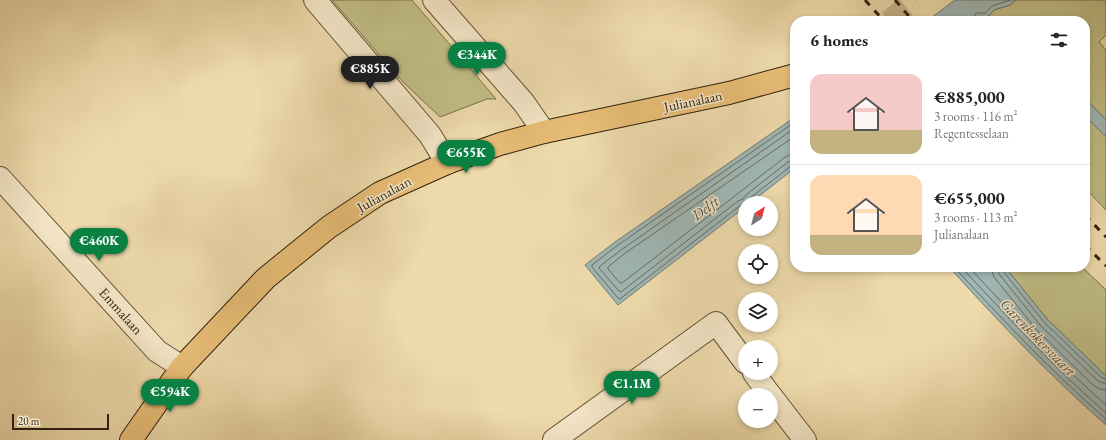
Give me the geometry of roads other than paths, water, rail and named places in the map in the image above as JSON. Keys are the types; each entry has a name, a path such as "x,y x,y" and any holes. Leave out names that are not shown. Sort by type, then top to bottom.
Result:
{"main road":[{"name":"Julianalaan","path":"130,440 182,367 266,278 329,227 380,193 447,163 500,144 544,132 729,93 790,76"}],"street":[{"path":"315,0 430,134 447,163"},
{"path":"434,0 524,103 544,132"},
{"name":"Emmalaan","path":"0,178 157,351 182,367"},
{"path":"554,440 716,324 738,353"},
{"path":"759,380 766,388"},
{"path":"778,404 805,440"}],"water":[{"path":"955,0 1016,0 1010,5 994,10 989,16 934,16"},
{"path":"1090,103 1106,120 1106,137 1090,121"},
{"name":"Delft","path":"790,120 790,172 759,196 738,196 738,212 618,305 585,265 615,242"},
{"name":"Garenkokersvaart","path":"954,272 1009,272 1047,319 1106,376 1106,425 1025,348"}],"tunnel":[{"path":"895,16 915,0"}],"railway":[{"path":"865,0 879,16"},
{"path":"895,0 909,16"},
{"path":"1090,220 1106,237"},
{"path":"1090,250 1106,266"}]}
